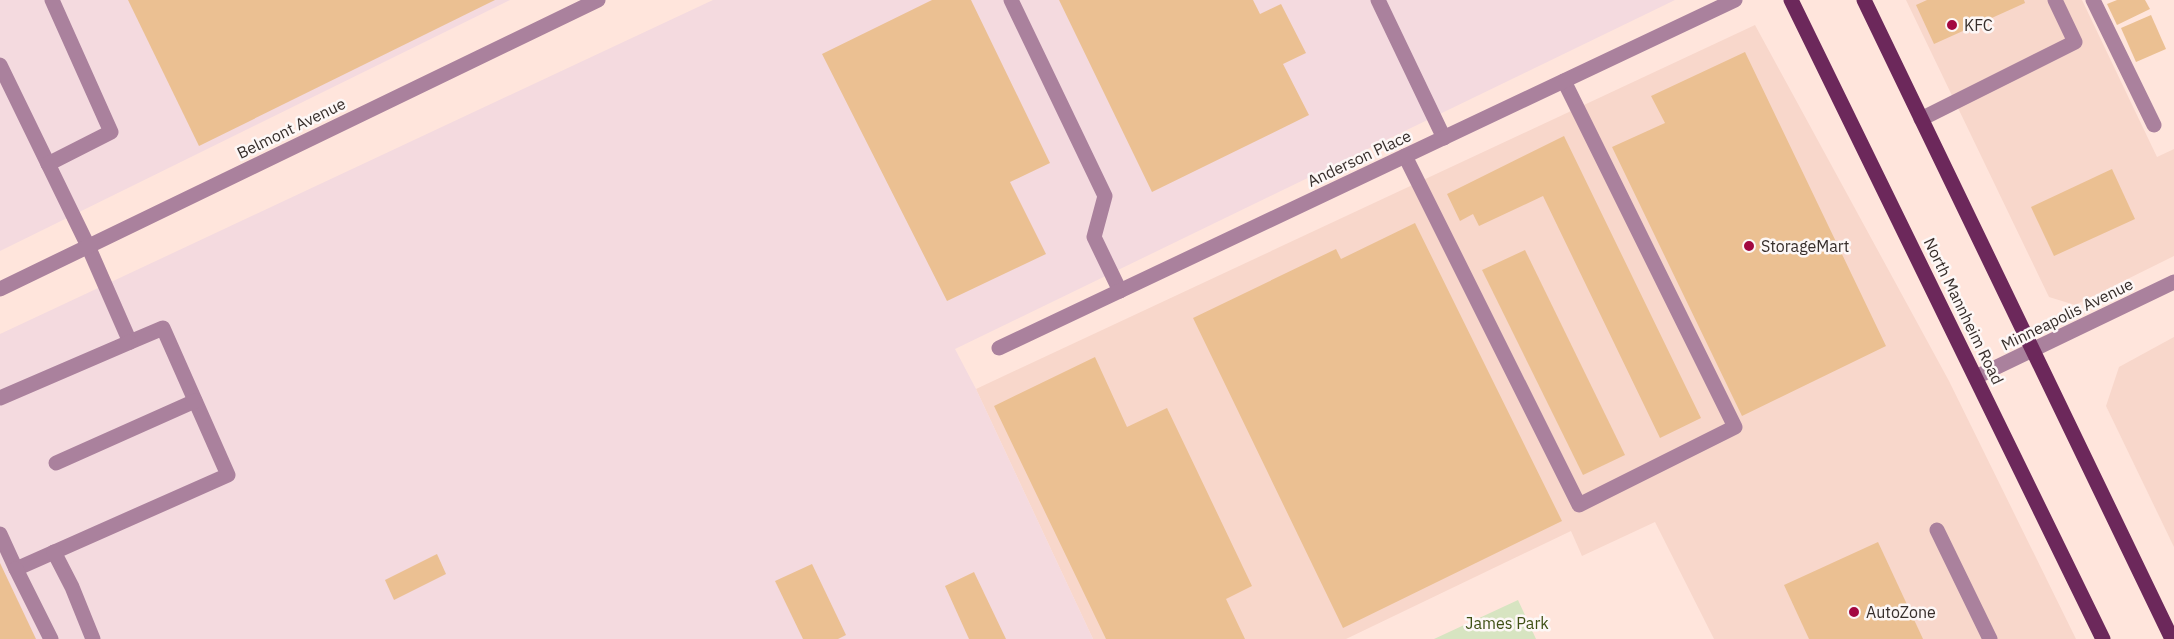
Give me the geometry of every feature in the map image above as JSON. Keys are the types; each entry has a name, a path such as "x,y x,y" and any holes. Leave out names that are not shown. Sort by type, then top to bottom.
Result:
{"main road":[{"name":"North Mannheim Road","path":"1791,0 2103,639"},
{"path":"1864,0 2172,639"}],"street":[{"path":"48,164 111,132 52,0"},
{"name":"Belmont Avenue","path":"0,289 598,0"},
{"path":"1011,0 1105,196 1094,237 1120,291"},
{"path":"1378,0 1444,138"},
{"name":"Anderson Place","path":"999,348 1735,0"},
{"path":"1922,119 2075,42 2055,0"},
{"path":"2093,0 2154,125"},
{"path":"0,65 88,246 130,342"},
{"path":"1405,156 1579,505 1736,427 1564,81"},
{"name":"Minneapolis Avenue","path":"1976,377 2174,282"},
{"path":"0,398 163,328 228,475 16,569"},
{"path":"56,463 195,401"},
{"path":"1937,530 1990,639"},
{"path":"0,534 51,639"},
{"path":"54,552 72,587 93,639"}],"shaded area":[{"path":"0,0 510,0 0,251"},
{"path":"713,0 1675,0 955,349 1093,639 0,639 0,334"},
{"path":"1906,0 2082,0 2157,157 2174,149 2174,256 2075,305 2049,297"},
{"path":"1755,25 1949,381 2076,639 1714,639 1655,522 1582,556 1571,531 1346,639 1093,639 976,389"},
{"path":"2174,337 2174,547 2106,406 2119,367"}],"green space":[{"name":"James Park","path":"1518,600 1536,639 1434,639"}],"building":[{"path":"128,0 495,0 199,146"},
{"path":"932,0 971,0 1050,163 1010,182 1046,254 947,301 822,54"},
{"path":"1059,0 1253,0 1260,14 1281,4 1306,53 1283,64 1309,115 1152,192"},
{"name":"KFC","path":"1927,0 2024,0 2025,3 1934,44 1916,5"},
{"path":"2117,0 2145,0 2150,9 2117,25 2107,4"},
{"path":"2151,15 2166,49 2136,62 2121,28"},
{"name":"StorageMart","path":"1745,52 1886,346 1742,416 1612,147 1665,123 1651,96"},
{"path":"1564,136 1701,418 1660,438 1543,196 1479,226 1473,214 1460,221 1447,194"},
{"path":"2112,169 2135,219 2054,256 2031,207"},
{"path":"1415,223 1562,521 1343,628 1193,318 1336,249 1341,259"},
{"path":"1525,250 1625,455 1583,475 1482,270"},
{"path":"1095,357 1127,427 1167,408 1252,586 1226,599 1245,639 1106,639 994,406"},
{"name":"AutoZone","path":"1878,542 1923,639 1809,639 1784,585"},
{"path":"437,554 446,574 394,600 385,580"},
{"path":"0,563 36,639 0,639"},
{"path":"812,564 846,635 838,639 803,639 775,581"},
{"path":"974,572 1006,639 969,639 945,586"}],"place":[{"name":"KFC","path":"1952,25"},
{"name":"StorageMart","path":"1749,246"},
{"name":"AutoZone","path":"1854,612"}]}
